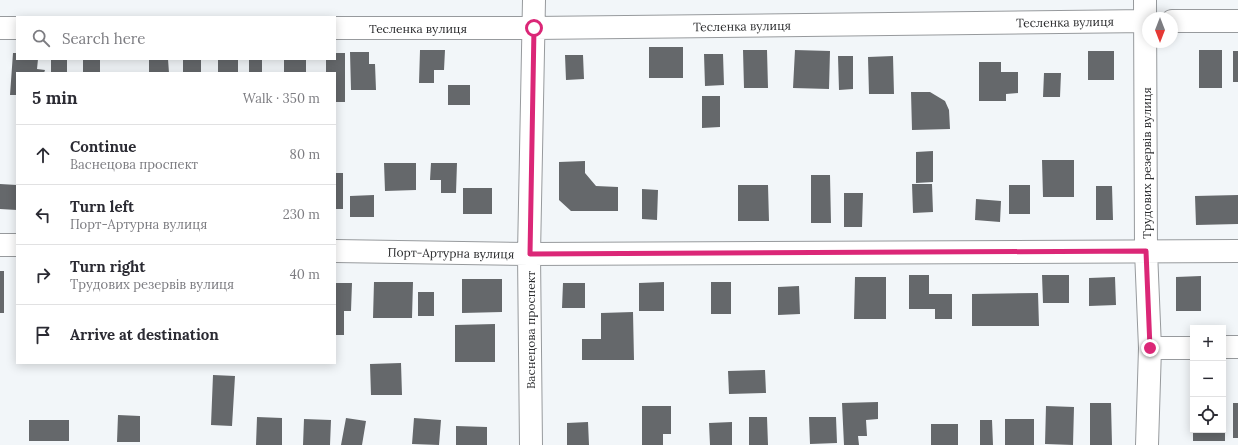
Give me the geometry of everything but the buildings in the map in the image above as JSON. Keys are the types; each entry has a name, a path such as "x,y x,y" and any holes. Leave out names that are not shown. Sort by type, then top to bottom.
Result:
{"street":[{"name":"Васнецова проспект","path":"531,445 530,254 534,0"},
{"name":"Тесленка вулиця","path":"336,28 534,28 1142,14"},
{"path":"1178,21 1238,21"},
{"path":"0,28 16,28"},
{"name":"Трудових резервів вулиця","path":"1146,48 1146,251 1150,348 1147,445"},
{"path":"0,245 16,245"},
{"name":"Порт-Артурна вулиця","path":"336,251 530,254 1238,251"},
{"path":"1226,347 1238,347"},
{"path":"1150,348 1190,348"}],"route":[{"path":"534,28 530,254 1146,251 1150,348"}]}
